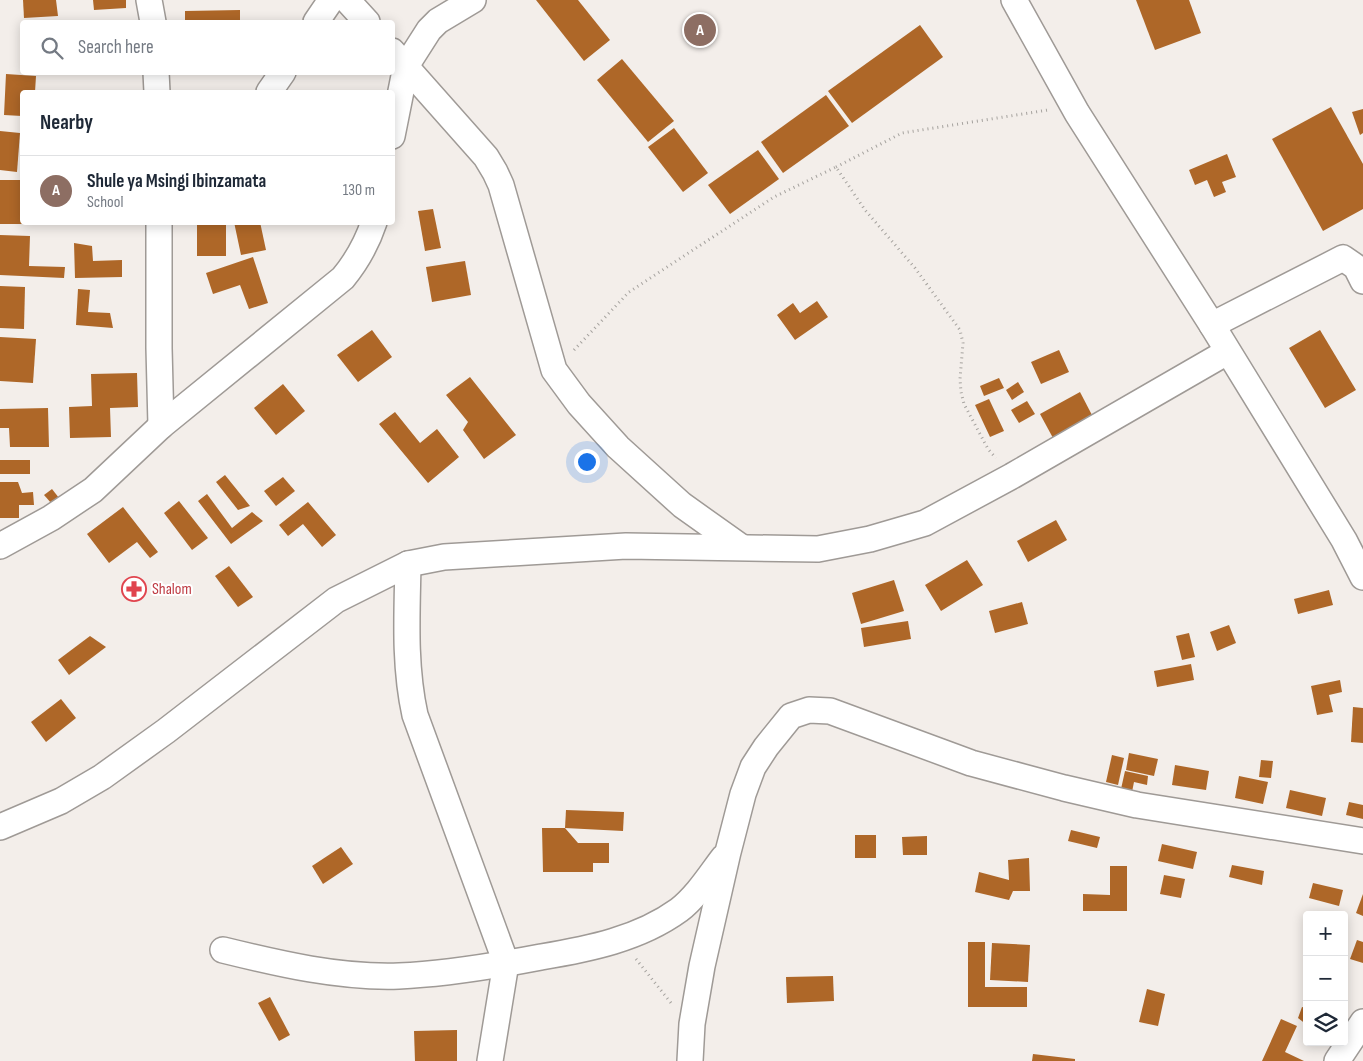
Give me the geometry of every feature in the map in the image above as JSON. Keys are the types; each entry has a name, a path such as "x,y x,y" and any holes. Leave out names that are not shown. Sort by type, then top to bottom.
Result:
{"street":[{"path":"149,0 153,20"},
{"path":"317,20 331,0"},
{"path":"347,0 365,20"},
{"path":"395,103 399,58 438,21 473,0"},
{"path":"1014,0 1077,113 1212,325 1344,540 1363,578"},
{"path":"399,58 486,157 495,172 501,185 554,370 578,404 618,447 682,506 741,547"},
{"path":"156,75 158,90"},
{"path":"271,90 281,75"},
{"path":"160,225 159,348 162,426"},
{"path":"0,546 51,518 93,490 162,426 343,278 354,265 368,240 373,225"},
{"path":"1212,325 1343,258 1349,260 1356,267 1363,281"},
{"path":"0,827 61,801 102,777 166,732 336,600 408,564 444,557 626,546 818,549 870,539 925,523 1012,476 1227,352"},
{"path":"408,564 407,659 409,688 415,715 506,964 490,1061"},
{"path":"690,1061 692,1024 702,966 743,794 753,767 766,747 791,716 809,710 830,711 971,763 1064,788 1136,805 1363,841"},
{"path":"223,950 273,963 337,973 397,976 506,964 588,948 625,938 665,919 692,899 728,852"},
{"path":"1337,1061 1363,1022"}],"path":[{"path":"554,370 629,292 774,197 902,133 1049,110 1077,113"},
{"path":"836,167 865,210 915,268 960,330 963,343 960,380 964,404 988,449 1012,476"},
{"path":"625,938 656,985 674,1007 692,1024"}],"building":[{"path":"23,0 56,0 58,16 24,18"},
{"path":"93,0 126,0 126,8 94,10"},
{"path":"536,0 578,0 610,40 584,61"},
{"path":"1136,0 1189,0 1201,33 1155,50"},
{"path":"240,10 240,20 185,20 185,11"},
{"path":"920,25 943,57 852,123 828,91"},
{"path":"622,59 674,121 648,142 597,80"},
{"path":"6,74 36,76 35,90 20,90 20,116 4,115"},
{"path":"826,95 849,126 783,173 761,142"},
{"path":"1331,107 1363,164 1363,209 1323,231 1272,139"},
{"path":"1363,109 1363,133 1360,135 1352,112"},
{"path":"674,128 708,173 683,192 648,147"},
{"path":"0,131 20,133 17,172 0,170"},
{"path":"758,150 779,179 730,214 708,185"},
{"path":"1227,154 1236,177 1222,182 1226,192 1214,197 1207,180 1195,185 1189,170"},
{"path":"0,180 20,180 20,224 0,224"},
{"path":"433,209 441,248 425,251 418,211"},
{"path":"197,225 226,225 226,256 197,256"},
{"path":"235,225 261,225 266,250 241,255"},
{"path":"0,235 30,236 29,266 65,267 64,278 0,275"},
{"path":"74,243 92,246 93,261 122,260 122,277 75,278"},
{"path":"253,257 268,303 249,309 240,285 213,294 206,273"},
{"path":"465,261 471,295 432,302 426,267"},
{"path":"0,286 25,287 24,329 0,328"},
{"path":"78,289 90,290 88,312 110,313 113,328 76,325"},
{"path":"817,301 828,317 795,340 777,315 793,303 800,313"},
{"path":"372,330 392,357 358,382 337,355"},
{"path":"1320,330 1356,390 1325,408 1289,348"},
{"path":"0,337 36,339 33,383 0,381"},
{"path":"1059,350 1069,372 1041,384 1031,362"},
{"path":"137,373 138,407 110,408 111,437 70,438 69,407 92,406 91,374"},
{"path":"470,377 516,435 484,459 463,430 468,422 446,395"},
{"path":"999,378 1004,388 984,396 980,386"},
{"path":"1018,382 1024,392 1012,400 1006,390"},
{"path":"283,384 305,411 276,435 254,408"},
{"path":"1080,392 1093,417 1053,438 1040,414"},
{"path":"989,399 1004,431 990,437 975,405"},
{"path":"1027,401 1035,414 1019,423 1011,410"},
{"path":"48,408 49,447 10,447 9,428 0,428 0,409"},
{"path":"395,412 420,443 437,429 459,457 428,483 379,424"},
{"path":"0,460 30,460 30,474 0,474"},
{"path":"225,475 250,506 238,510 216,482"},
{"path":"283,477 295,491 276,506 264,491"},
{"path":"0,482 18,482 22,493 33,492 34,505 19,505 19,518 0,518"},
{"path":"52,489 59,498 52,504 44,495"},
{"path":"207,494 232,528 252,512 263,521 231,544 198,501"},
{"path":"179,501 208,538 192,550 164,513"},
{"path":"308,502 336,535 322,547 303,524 288,536 279,525"},
{"path":"123,507 158,552 150,558 137,542 109,563 87,534"},
{"path":"1056,520 1067,540 1028,562 1017,541"},
{"path":"967,560 983,585 941,611 925,585"},
{"path":"229,566 253,597 238,607 215,576"},
{"path":"894,580 904,611 861,624 852,593"},
{"path":"1329,590 1333,605 1298,614 1294,599"},
{"path":"1022,602 1028,624 995,633 989,611"},
{"path":"908,621 911,639 864,647 861,628"},
{"path":"1229,625 1236,643 1217,651 1210,632"},
{"path":"1189,633 1195,657 1182,660 1176,636"},
{"path":"90,636 106,647 69,675 58,660"},
{"path":"1191,664 1194,680 1157,687 1154,671"},
{"path":"1340,680 1342,692 1329,695 1333,712 1317,715 1311,686"},
{"path":"61,699 76,718 46,742 31,722"},
{"path":"1353,707 1363,708 1363,743 1351,742"},
{"path":"1129,753 1158,759 1154,776 1126,770"},
{"path":"1112,755 1124,758 1118,785 1106,782"},
{"path":"1261,760 1273,761 1271,778 1259,777"},
{"path":"1175,765 1209,771 1206,790 1172,785"},
{"path":"1125,771 1148,776 1147,785 1134,782 1132,792 1121,789"},
{"path":"1239,776 1268,782 1263,804 1235,798"},
{"path":"1290,790 1326,798 1322,816 1286,808"},
{"path":"1349,802 1363,805 1363,819 1346,815"},
{"path":"566,810 624,812 623,831 565,828"},
{"path":"542,828 565,828 578,843 609,843 609,863 593,863 593,872 543,872"},
{"path":"1071,830 1100,837 1097,848 1068,841"},
{"path":"855,835 876,835 876,858 855,858"},
{"path":"927,836 927,855 903,855 902,837"},
{"path":"1162,844 1197,852 1193,869 1158,861"},
{"path":"341,847 353,864 323,884 312,866"},
{"path":"1029,858 1030,891 1013,891 1009,900 975,892 979,872 1009,880 1008,860"},
{"path":"1232,865 1264,871 1262,885 1229,877"},
{"path":"1110,866 1127,866 1127,911 1083,911 1083,894 1110,895"},
{"path":"1164,875 1185,879 1181,898 1160,894"},
{"path":"1313,883 1343,890 1339,906 1309,898"},
{"path":"1363,894 1363,916 1356,913"},
{"path":"1357,940 1363,942 1363,963 1350,959"},
{"path":"968,942 985,942 985,987 1027,987 1027,1007 968,1007"},
{"path":"992,943 1030,945 1028,982 990,980"},
{"path":"833,976 834,1001 787,1003 786,977"},
{"path":"1147,989 1165,994 1158,1026 1139,1022"},
{"path":"270,997 290,1035 279,1041 258,1003"},
{"path":"1302,1007 1303,1007 1303,1022 1298,1018"},
{"path":"1281,1019 1297,1026 1285,1052 1304,1061 1262,1061"},
{"path":"457,1030 457,1061 415,1061 414,1031"},
{"path":"1033,1054 1075,1059 1075,1061 1032,1061"}],"place":[{"name":"Shule ya Msingi Ibinzamata","path":"700,30"},
{"name":"Shalom","path":"134,589"}]}
